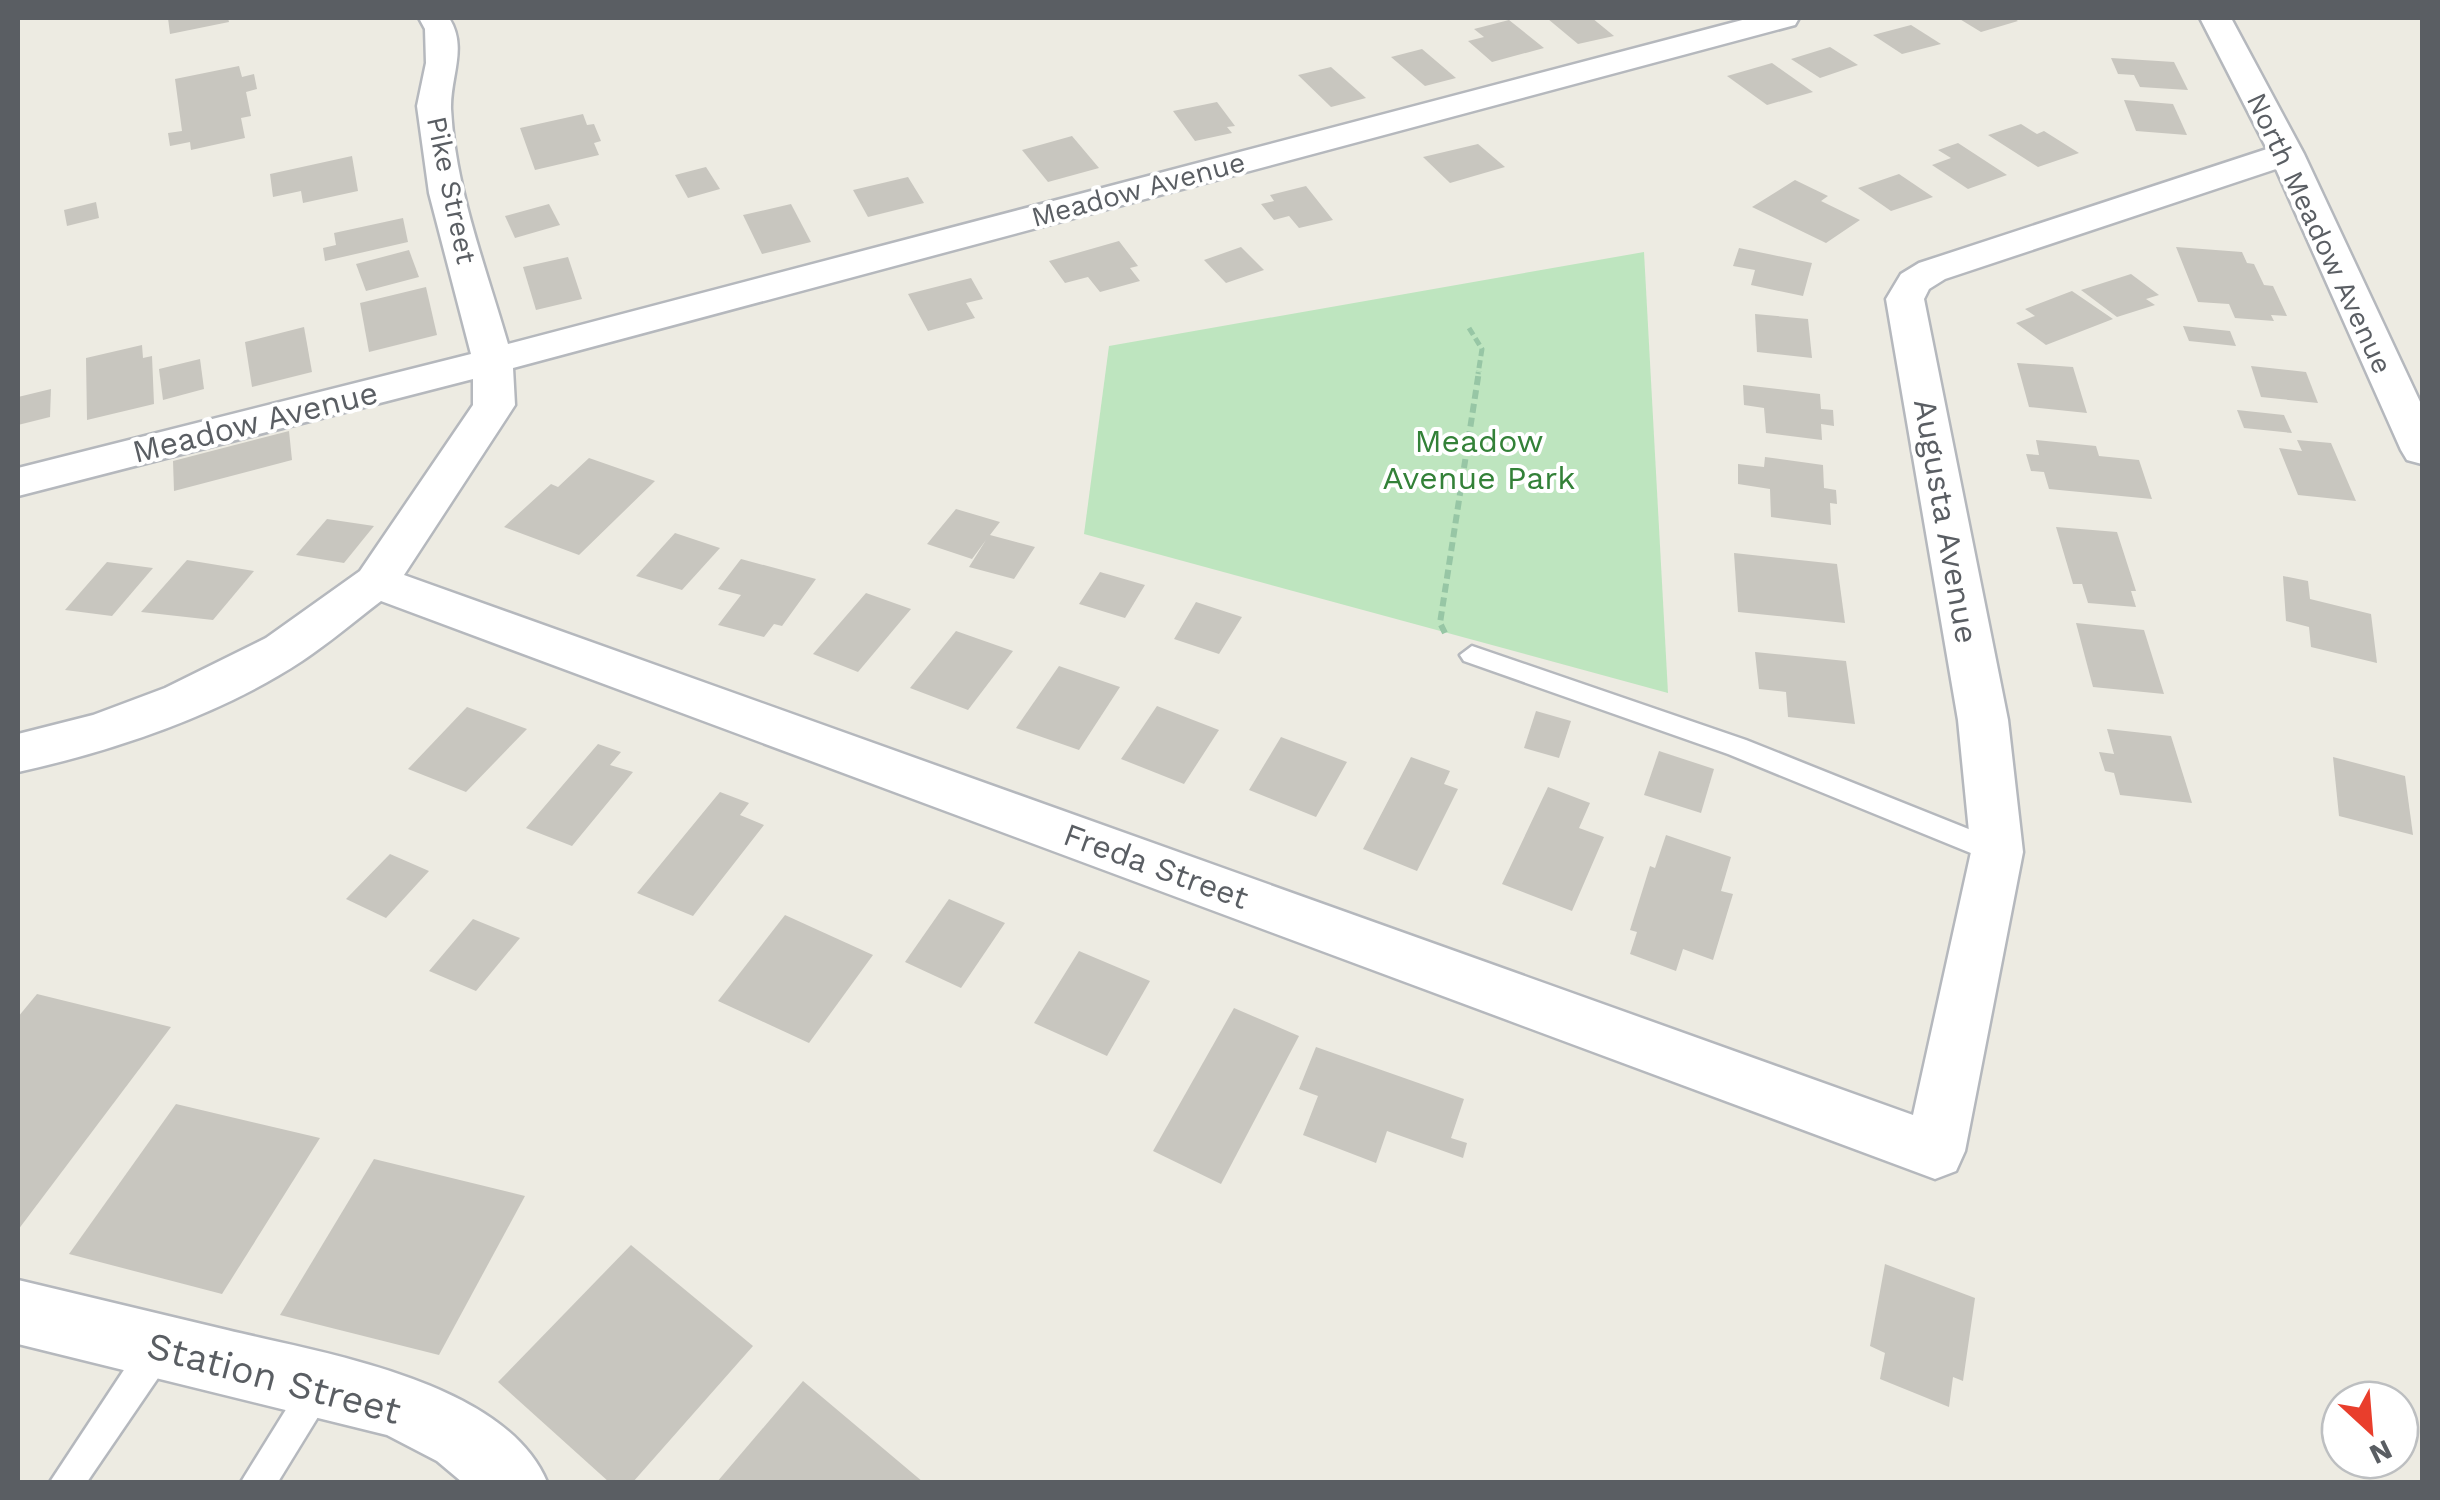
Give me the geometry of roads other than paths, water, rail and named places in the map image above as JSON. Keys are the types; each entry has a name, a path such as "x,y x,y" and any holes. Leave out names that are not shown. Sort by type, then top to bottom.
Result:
{"street":[{"name":"Pike Street","path":"434,18 441,29 442,63 434,106 448,193 492,361"},
{"name":"Meadow Avenue","path":"18,482 492,361 1784,18"},
{"name":"North Meadow Avenue","path":"2216,18 2288,154 2422,450"},
{"name":"Augusta Avenue","path":"1935,1151 1997,852 1983,720 1905,299 1914,282 1932,271 2288,154"},
{"path":"18,753 101,732 182,701 283,650 376,582 494,405 492,361"},
{"name":"Freda Street","path":"376,582 1935,1151"},
{"name":"Station Street","path":"18,1312 394,1404 461,1438 503,1479"}],"lane":[{"path":"1472,655 1654,715 1911,814 1997,852"},
{"path":"67,1482 159,1347"},
{"path":"258,1482 320,1386"}],"park label":[{"name":"Meadow Avenue Park","path":"1479,460"}]}
